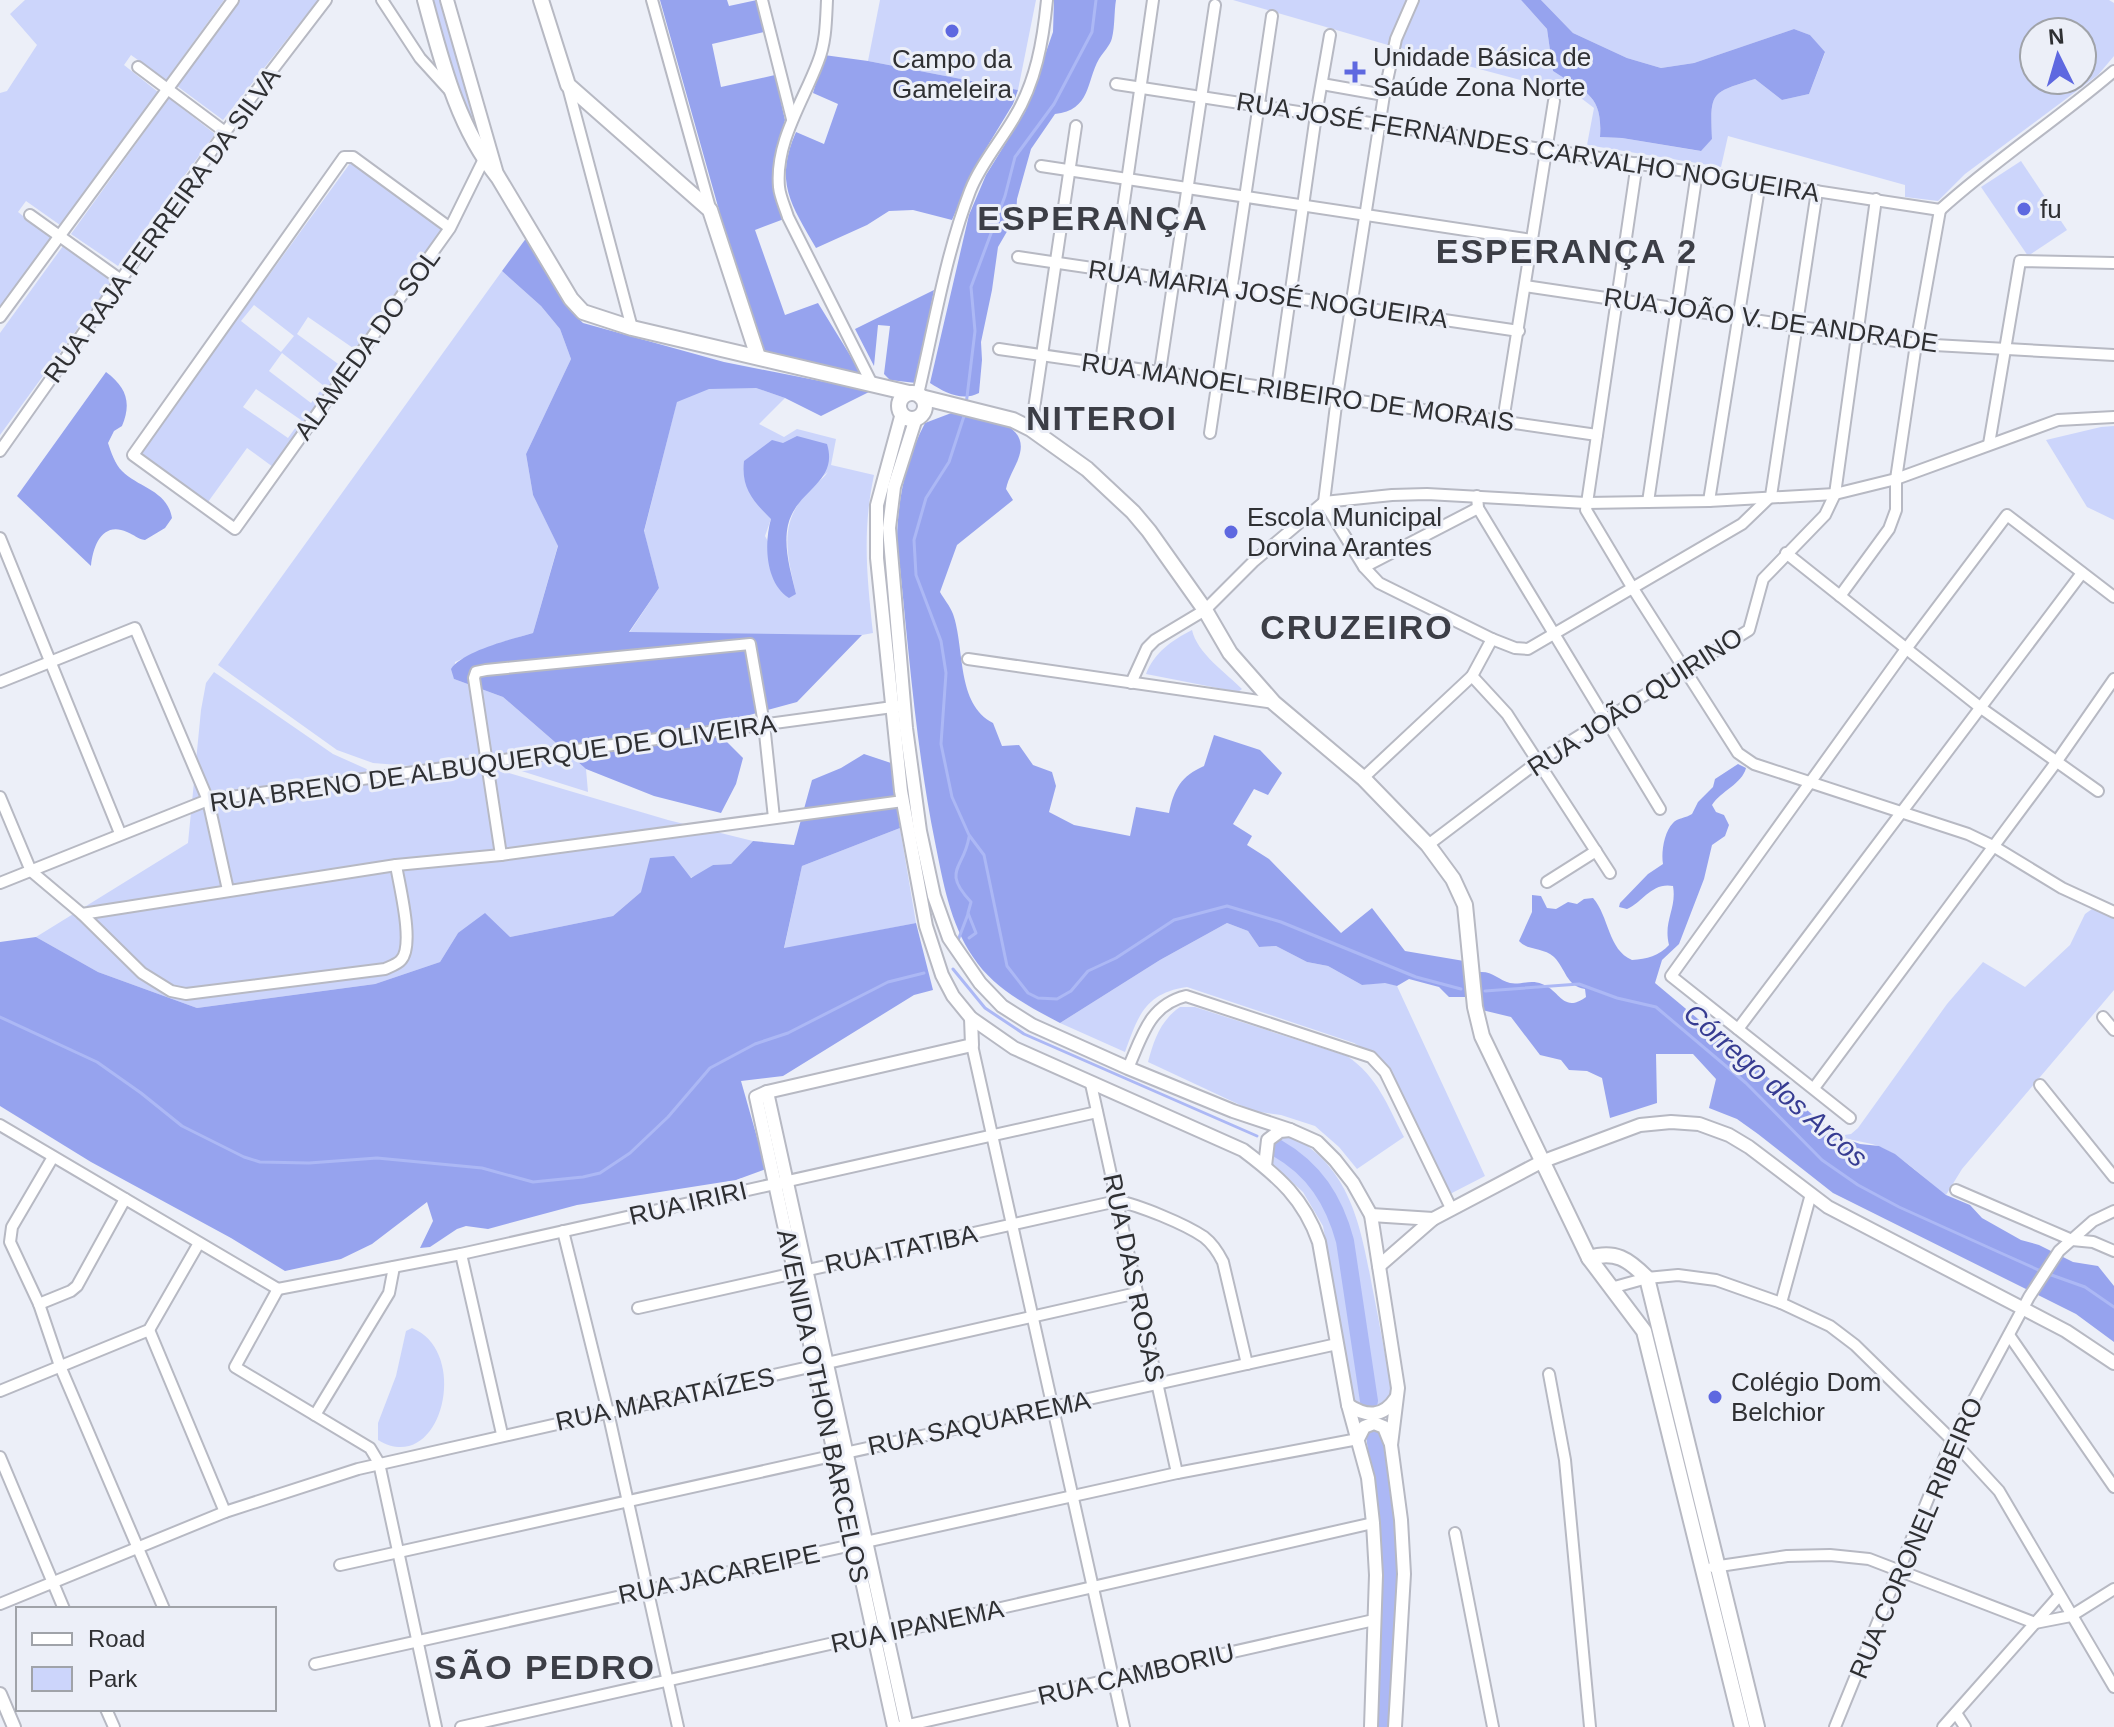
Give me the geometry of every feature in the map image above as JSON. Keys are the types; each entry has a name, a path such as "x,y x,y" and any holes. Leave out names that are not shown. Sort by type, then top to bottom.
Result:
{"main road":[{"path":"425,0 451,92 571,299 583,312 632,328 987,412 1031,429 1087,469 1133,512 1205,610 1230,653 1274,703 1363,778 1428,845 1453,879 1465,905 1475,1007 1482,1036 1589,1258 1644,1331 1682,1455"},
{"path":"541,0 568,85 710,210 758,357"},
{"path":"875,386 909,414 958,406"},
{"path":"909,414 900,401 916,395"},
{"path":"909,414 925,407 916,395"},
{"path":"1589,1258 1604,1253 1620,1255 1647,1278 1682,1455 1735,1668 1757,1727"},
{"path":"1735,1668 1742,1727"}],"street":[{"path":"0,317 233,0"},
{"name":"RUA RAJA FERREIRA DA SILVA","path":"0,451 225,132 326,0"},
{"path":"382,0 420,58 451,92"},
{"path":"447,0 488,157"},
{"path":"652,0 710,210"},
{"path":"762,0 792,119"},
{"path":"827,0 824,42 792,119 780,159 779,187 788,217 875,386"},
{"path":"916,395 961,219 980,171 1030,86 1044,29 1047,0"},
{"path":"1101,362 1153,0"},
{"path":"1413,0 1396,39 1384,95 1337,397 1324,502 1364,567 1387,589 1492,639 1515,648 1528,649 1742,524 1771,496 1817,191"},
{"path":"1160,371 1215,5"},
{"path":"1210,433 1272,16"},
{"path":"1277,388 1330,35"},
{"path":"138,67 225,132"},
{"path":"1840,596 1889,529 1896,510 1896,479 1940,210 1982,171 2072,106 2114,71"},
{"name":"RUA JOSÉ FERNANDES CARVALHO NOGUEIRA","path":"1116,84 1940,210"},
{"path":"1322,84 1384,95"},
{"path":"568,85 632,328"},
{"path":"1503,421 1554,101"},
{"path":"1031,429 1076,126"},
{"name":"ALAMEDA DO SOL","path":"450,228 353,157 348,155 340,160 133,455 235,529 450,228 488,157"},
{"path":"1637,163 1586,503 1588,516 1686,672 1738,753 1754,764 1968,834 2062,888 2114,912"},
{"path":"1041,166 1532,240"},
{"path":"1648,502 1697,172"},
{"path":"1709,501 1760,182"},
{"path":"1835,494 1876,199"},
{"path":"30,215 121,280"},
{"name":"RUA MARIA JOSÉ NOGUEIRA","path":"1018,257 1519,331"},
{"path":"1989,444 2017,269 2022,260 2114,263"},
{"name":"RUA JOÃO V. DE ANDRADE","path":"1525,286 1916,344 2114,355"},
{"name":"RUA MANOEL RIBEIRO DE MORAIS","path":"999,349 1597,435"},
{"path":"909,414 877,505 875,527 898,706 920,831 934,896 949,938 980,983 1002,1006 1032,1025 1128,1068 1317,1142 1335,1160 1353,1183 1371,1215 1398,1388 1391,1445"},
{"path":"1131,683 1147,648 1155,640 1205,610 1253,562 1324,502 1392,495 1477,502 1586,503 1709,501 1835,494 1896,479 2058,420 2114,417"},
{"name":"RUA JOÃO QUIRINO","path":"1428,845 1539,761 1749,630 1763,579 1825,515 1835,494"},
{"path":"1364,567 1477,502"},
{"path":"1477,502 1552,634 1660,809"},
{"path":"1850,1118 1671,976 1906,649 2007,515 2114,597"},
{"path":"0,538 120,833"},
{"path":"1786,553 1981,708 2098,791"},
{"path":"1738,1029 2082,573"},
{"path":"0,682 135,628 208,800 228,890"},
{"path":"1363,778 1472,676 1492,639"},
{"path":"501,855 474,678 476,672 486,670 750,644 764,724 774,818"},
{"path":"968,659 1274,703"},
{"path":"1472,676 1507,714 1610,873"},
{"path":"1814,1088 2057,761 2114,679"},
{"path":"898,706 903,801 926,926 942,975 953,996 971,1018 1014,1048 1243,1150 1295,1195 1310,1218 1319,1242 1348,1405 1368,1478 1376,1575 1371,1727"},
{"name":"RUA BRENO DE ALBUQUERQUE DE OLIVEIRA","path":"0,883 208,800 898,706"},
{"path":"0,797 31,871 82,914 142,973 171,991 186,994 385,969 401,960 406,949 406,924 396,865"},
{"path":"82,914 396,865 501,855 903,801"},
{"path":"1547,882 1596,851"},
{"path":"942,975 952,964 966,963"},
{"path":"1128,1068 1156,1011 1169,1000 1186,996 1371,1057 1385,1072 1451,1208"},
{"path":"2103,1017 2114,1030"},
{"path":"971,1018 972,1045 1124,1727"},
{"name":"AVENIDA OTHON BARCELOS","path":"901,1726 780,1183 767,1092 972,1045"},
{"name":"RUA DAS ROSAS","path":"1091,1084 1177,1473"},
{"path":"2040,1085 2114,1177"},
{"name":"RUA IRIRI","path":"278,1289 461,1254 1097,1112"},
{"path":"1379,1266 1433,1219 1541,1162 1640,1125 1671,1122 1699,1124 1729,1135 1749,1147 1828,1207 2026,1303 2114,1363"},
{"path":"0,1125 278,1289 235,1367 370,1448 379,1463 436,1727"},
{"path":"1265,1166 1268,1140 1280,1131 1290,1130"},
{"path":"53,1157 12,1227 10,1242 39,1304 60,1366 163,1607"},
{"path":"1956,1190 2072,1240 2093,1242 2114,1251"},
{"path":"1781,1303 1811,1194"},
{"path":"39,1304 77,1286 125,1199"},
{"path":"1117,1201 1132,1203 1203,1237 1216,1248 1223,1262 1247,1364"},
{"name":"RUA ITATIBA","path":"638,1308 1117,1201"},
{"name":"RUA CORONEL RIBEIRO","path":"1835,1727 1952,1440 2026,1303 2059,1251 2093,1221 2114,1211"},
{"path":"1371,1215 1433,1219"},
{"path":"563,1231 608,1412 678,1727"},
{"path":"0,1391 149,1330 199,1243"},
{"path":"461,1254 502,1434"},
{"path":"315,1415 389,1293 394,1267"},
{"path":"1611,1288 1647,1278 1678,1275 1716,1280 1781,1303 1830,1326 1855,1345 1999,1491 2114,1687"},
{"name":"RUA MARATAÍZES","path":"0,1604 225,1512 379,1463 1137,1293"},
{"path":"149,1330 225,1512"},
{"path":"2009,1335 2114,1487"},
{"name":"RUA SAQUAREMA","path":"340,1565 1337,1344"},
{"path":"1549,1374 1565,1460 1590,1727"},
{"path":"1348,1405 1361,1413 1382,1412 1395,1399 1398,1388"},
{"path":"1358,1439 1364,1427 1374,1423 1384,1427 1391,1445 1401,1520 1404,1574 1395,1727"},
{"name":"RUA JACAREIPE","path":"315,1664 1177,1473 1358,1439"},
{"path":"0,1457 63,1607"},
{"name":"RUA IPANEMA","path":"461,1727 1373,1523"},
{"path":"1455,1533 1493,1727"},
{"path":"1710,1568 1787,1556 1830,1555 1869,1559 2035,1623 2071,1616 2114,1589"},
{"path":"1943,1727 2059,1596"},
{"name":"RUA CAMBORIU","path":"901,1726 1374,1620"},
{"path":"0,1694 14,1727"},
{"path":"1956,1713 1965,1727"}],"green space":[{"path":"25,0 224,0 166,80 131,55 124,65 158,92 60,225 26,201 18,212 52,239 0,310 0,93 7,91 37,45 10,14"},
{"path":"240,0 318,0 223,120 177,86"},
{"path":"431,0 441,0 474,118 469,117 452,77"},
{"name":"Campo da Gameleira","path":"880,0 1036,0 1018,90 868,61"},
{"path":"1233,0 1409,0 1388,45"},
{"path":"1419,0 1521,0 1547,29 1553,71 1583,90 1595,103 1600,137 1700,151 1712,139 1713,103 1721,92 1755,79 1782,100 1809,94 1825,53 1810,35 1794,29 1694,63 1661,68 1627,58 1573,33 1541,0 2109,0 2114,3 2114,56 2098,75 2098,16 2018,16 2018,96 2070,96 1965,174 1938,201 1905,197 1905,185 1728,136 1721,167 1587,145 1594,108 1577,95 1397,47"},
{"path":"169,98 215,134 118,266 71,234"},
{"name":"fu","path":"2021,161 2067,230 2028,256 1981,187"},
{"path":"351,162 445,229 273,467 247,448 208,502 140,453","holes":["254,305 294,336 281,352 241,321","308,317 353,348 341,366 297,334","282,353 324,386 311,403 269,371","256,389 301,420 288,438 243,407"]},
{"path":"63,246 112,281 0,435 0,333"},
{"path":"502,271 541,306 560,329 571,359 526,454 533,495 558,545 533,633 499,643 455,662 454,679 503,697 586,769 588,792 483,759 423,767 373,763 337,750 218,665"},
{"path":"709,388 756,388 785,398 759,424 784,437 797,429 836,439 831,465 874,475 867,535 873,633 629,633 659,588 644,532 677,401","holes":["828,472 805,495 791,518 787,543 796,594 765,536 771,519"]},
{"path":"2114,426 2114,520 2087,507 2046,440"},
{"path":"1192,630 1206,655 1242,689 1238,692 1146,674 1164,648"},
{"path":"214,672 333,754 371,771 424,773 482,765 668,820 753,841 731,864 713,865 699,875 641,892 613,916 510,937 458,933 440,962 375,984 197,1008 98,972 36,937 188,843 201,710 206,683"},
{"path":"900,828 916,923 784,949 802,866"},
{"path":"2092,909 2114,917 2114,990 1962,1169 1946,1195 1883,1148 1838,1136 1851,1134 1858,1128 1947,1004 1983,962 2025,987 2070,945 2085,914"},
{"path":"1227,923 1248,931 1259,947 1276,946 1307,962 1328,966 1362,985 1385,982 1397,986 1485,1176 1450,1194 1390,1070 1374,1055 1354,1043 1187,987 1161,995 1145,1008 1125,1052 1060,1023 1160,960"},
{"path":"1180,1007 1195,1007 1347,1056 1374,1082 1404,1137 1357,1169 1339,1147 1315,1126 1281,1115 1253,1111 1148,1062 1163,1025"},
{"path":"1290,1135 1327,1164 1340,1182 1358,1223 1392,1394 1382,1411 1355,1405 1323,1226 1303,1192 1271,1163 1271,1148 1277,1138"},
{"path":"412,1328 430,1341 441,1361 444,1384 441,1407 432,1428 418,1442 400,1447 378,1440 378,1423 396,1376 406,1331"}],"shaded area":[{"path":"660,0 727,0 729,6 757,0 764,32 712,44 721,87 775,75 785,120 775,158 774,189 784,219 755,230 785,315 818,303 864,378 758,349"},
{"path":"1054,0 1116,0 1112,38 1081,101 1067,111 1055,114 1031,149 1017,199 1016,216 998,247 981,342 979,393 973,396 953,395 930,383 969,215 986,175 1025,112 1053,32"},
{"path":"1521,0 1541,0 1573,33 1627,58 1661,68 1694,63 1794,29 1810,35 1825,52 1809,94 1782,100 1755,79 1721,92 1713,103 1712,139 1701,151 1600,137 1595,103 1583,90 1553,71 1547,29"},
{"path":"824,55 1018,90 1013,104 976,165 952,220 913,210 889,211 867,225 816,248 788,192 786,165 796,132 824,144 838,104 813,93"},
{"path":"527,237 569,309 583,323 724,362 871,391 821,416 756,388 709,389 677,402 644,531 659,588 629,632 862,635 797,702 724,722 726,741 743,758 736,784 721,813 654,796 586,769 503,697 454,679 451,669 466,657 489,646 533,633 558,546 533,495 526,454 571,359 560,329 541,306 502,271"},
{"path":"934,290 916,383 890,380 884,374 890,326 878,325 874,366 855,329"},
{"path":"106,372 118,383 127,402 122,426 114,431 108,443 117,465 129,477 158,495 172,518 165,528 145,540 119,529 106,532 97,543 91,566 17,496"},
{"path":"954,412 998,421 1016,433 1020,442 1019,458 1006,489 1013,500 957,545 940,592 953,614 967,689 973,703 993,723 1002,746 1019,745 1033,765 1052,772 1056,786 1049,812 1074,825 1130,836 1136,807 1169,813 1180,784 1204,766 1214,735 1260,750 1282,773 1268,795 1254,789 1233,824 1252,836 1247,845 1269,859 1341,933 1372,908 1405,951 1464,961 1466,997 1449,997 1439,987 1409,979 1397,986 1385,983 1362,985 1328,966 1307,962 1276,946 1259,947 1248,931 1227,923 1160,960 1060,1023 1012,996 981,968 965,944 953,916 935,842 917,729 897,539 904,479 918,437 925,423"},
{"path":"797,436 827,444 829,457 822,478 799,503 788,525 787,551 796,594 789,598 775,583 771,573 767,539 771,519 746,486 744,461 772,440 783,443"},
{"path":"864,754 891,763 900,828 802,866 784,948 916,923 933,990 914,995 783,1076 741,1081 766,1169 736,1180 577,1205 488,1229 466,1226 430,1247 420,1248 433,1221 427,1202 372,1244 341,1259 285,1271 91,1162 0,1106 0,942 36,937 98,972 197,1008 375,984 440,962 458,933 485,913 510,937 613,916 641,892 650,858 674,856 691,878 713,865 731,864 753,841 794,845 812,780"},
{"path":"1738,764 1746,768 1744,774 1712,805 1716,812 1724,815 1729,825 1725,836 1712,845 1704,879 1679,944 1662,960 1655,983 1838,1136 1860,1144 1879,1146 1895,1154 1946,1195 1970,1205 1982,1218 2021,1240 2039,1245 2073,1262 2098,1266 2114,1286 2114,1342 2076,1314 1833,1193 1737,1119 1709,1108 1716,1079 1693,1054 1656,1054 1657,1103 1610,1118 1602,1078 1587,1071 1569,1070 1561,1060 1540,1055 1511,1017 1482,1010 1480,972 1510,983 1542,984 1567,1002 1578,1002 1586,997 1585,989 1570,981 1554,957 1519,941 1532,912 1532,895 1541,896 1547,908 1556,909 1568,902 1577,904 1593,898 1618,949 1632,960 1652,956 1665,949 1669,945 1673,886 1653,890 1627,909 1619,907 1620,903 1648,874 1663,864 1664,843 1673,823 1692,814 1698,802 1713,787 1715,779"}],"waterway":[{"name":"Córrego dos Arcos","path":"966,405 975,331 971,287 1005,196 1015,157 1054,104 1092,32 1096,0"},
{"name":"Córrego dos Arcos","path":"965,413 949,462 926,498 914,540 916,575 941,641 946,673 941,744 952,797 969,835 984,855 1007,966 1028,993 1038,998 1057,999 1071,991 1088,971 1116,958 1174,920 1227,906 1281,922 1416,977 1461,989"},
{"path":"969,837 956,876 957,883 971,902 968,913 976,933 969,938"},
{"path":"957,943 968,914"},
{"path":"953,969 985,1008 1024,1034 1257,1136"},
{"path":"0,1017 97,1062 182,1126 260,1162 309,1163 377,1158 482,1168 533,1182 600,1173 630,1153 668,1117 710,1068 755,1044 788,1033 888,982 924,973"},
{"name":"Córrego dos Arcos","path":"1485,991 1579,984 1617,998 1656,1007 1746,1083 1822,1160 1858,1185 1899,1207 2043,1272 2085,1287 2114,1307"},
{"path":"1277,1148 1312,1176 1335,1212 1345,1241 1369,1401"},
{"path":"1375,1435 1389,1568 1382,1727"}],"place":[{"name":"Campo da Gameleira","path":"952,31"},
{"name":"Unidade Básica de Saúde Zona Norte","path":"1355,72"},
{"name":"fu","path":"2024,209"},
{"name":"Escola Municipal Dorvina Arantes","path":"1231,532"},
{"name":"Colégio Dom Belchior","path":"1715,1397"}],"district":[{"name":"ESPERANÇA","path":"1093,218"},
{"name":"ESPERANÇA 2","path":"1567,251"},
{"name":"NITEROI","path":"1102,418"},
{"name":"CRUZEIRO","path":"1357,627"},
{"name":"SÃO PEDRO","path":"545,1667"}]}
